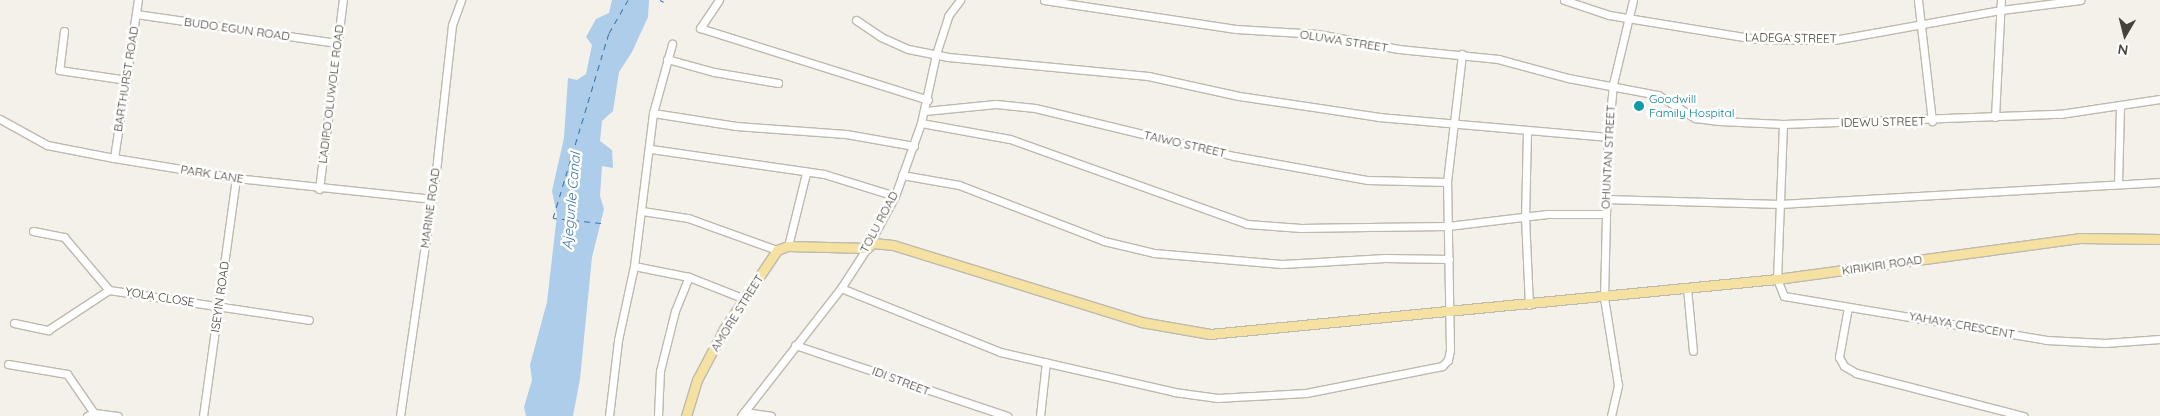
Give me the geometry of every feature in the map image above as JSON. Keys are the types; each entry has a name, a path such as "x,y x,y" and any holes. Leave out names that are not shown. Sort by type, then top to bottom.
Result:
{"main road":[{"name":"KIRIKIRI ROAD","path":"788,246 867,248 873,243 893,245 1141,322 1210,334 1604,298 1777,279 2080,238 2160,239"},
{"path":"777,250 788,246"},
{"name":"AMORE STREET","path":"686,416 697,380 724,329 777,250"}],"street":[{"name":"BARTHURST ROAD","path":"115,158 128,80 138,0"},
{"name":"LADIPO OLUWOLE ROAD","path":"319,189 343,0"},
{"name":"MARINE ROAD","path":"400,416 432,199 452,25 461,0"},
{"path":"719,0 700,28 928,100"},
{"name":"TOLU ROAD","path":"743,414 841,288 867,248 895,196 914,146 928,100 936,54 948,16 960,0"},
{"name":"OLUWA STREET","path":"1044,0 1236,29 1318,34 1398,49 1498,59 1568,78 1613,84"},
{"name":"LADEGA STREET","path":"1564,0 1630,18 1756,39 1834,40 2001,10 2080,0"},
{"name":"OHUNTAN STREET","path":"1611,416 1618,385 1604,298 1608,137 1613,84 1633,0"},
{"path":"1918,0 1932,120"},
{"path":"1995,117 2001,0"},
{"name":"BUDO EGUN ROAD","path":"136,14 337,43"},
{"path":"856,20 881,38 908,49 936,54 1148,76 1239,96 1379,117 1527,132 1608,137"},
{"path":"64,30 59,70 128,80"},
{"path":"609,416 618,340 634,266 642,211 653,113 666,59 672,44"},
{"path":"841,288 1000,352 1174,392 1209,397 1306,393 1442,366 1448,360 1450,350 1452,312 1447,182 1452,123 1462,54"},
{"path":"666,59 714,72 778,83"},
{"name":"IDEWU STREET","path":"1613,84 1669,99 1679,110 1694,118 1783,124 2060,114 2160,99"},
{"name":"TAIWO STREET","path":"924,111 996,104 1035,108 1234,156 1368,180 1447,182"},
{"path":"2118,184 2120,106"},
{"path":"653,113 736,126 846,134 914,146"},
{"name":"PARK LANE","path":"0,119 47,145 115,158 236,178 319,189 432,199"},
{"path":"921,123 1010,139 1248,224 1301,228 1448,226 1524,217 1605,214"},
{"path":"1777,279 1783,124"},
{"path":"1527,132 1524,217 1529,304"},
{"path":"650,148 806,173 824,174 895,196"},
{"path":"788,246 806,173"},
{"path":"902,175 959,185 1104,241 1154,253 1282,264 1385,258 1449,259"},
{"name":"ISEYIN ROAD","path":"203,416 236,178"},
{"path":"1605,199 1780,204 2021,193 2160,182"},
{"path":"642,211 688,218 777,250"},
{"name":"YOLA CLOSE","path":"33,231 64,237 109,290 310,320"},
{"path":"634,266 689,277 745,299"},
{"path":"658,416 660,370 681,294 689,277"},
{"name":"YAHAYA CRESCENT","path":"1777,279 1780,292 1791,299 2064,342 2160,339"},
{"path":"1687,288 1693,351"},
{"path":"14,323 48,330 109,290"},
{"path":"1848,307 1839,357 1844,366 1856,373 2024,416"},
{"name":"IDI STREET","path":"795,345 1007,416"},
{"path":"1040,416 1046,362"},
{"path":"8,364 67,374 94,413"},
{"path":"87,416 94,413 118,416"},
{"path":"743,414 771,416"}],"water":[{"name":"Ajegunle Canal","path":"612,0 649,0 648,17 632,52 619,72 613,111 602,121 600,141 612,150 613,168 602,166 600,196 604,209 592,257 580,379 573,416 526,416 524,407 532,380 530,365 547,302 557,215 552,191 564,138 568,78 577,80 586,74 592,45 586,37 596,19 609,13"}],"ferry route":[{"path":"601,223 553,218 609,33 628,0"},
{"path":"660,0 664,2"}],"place":[{"name":"Goodwill Family Hospital","path":"1639,106"}]}
